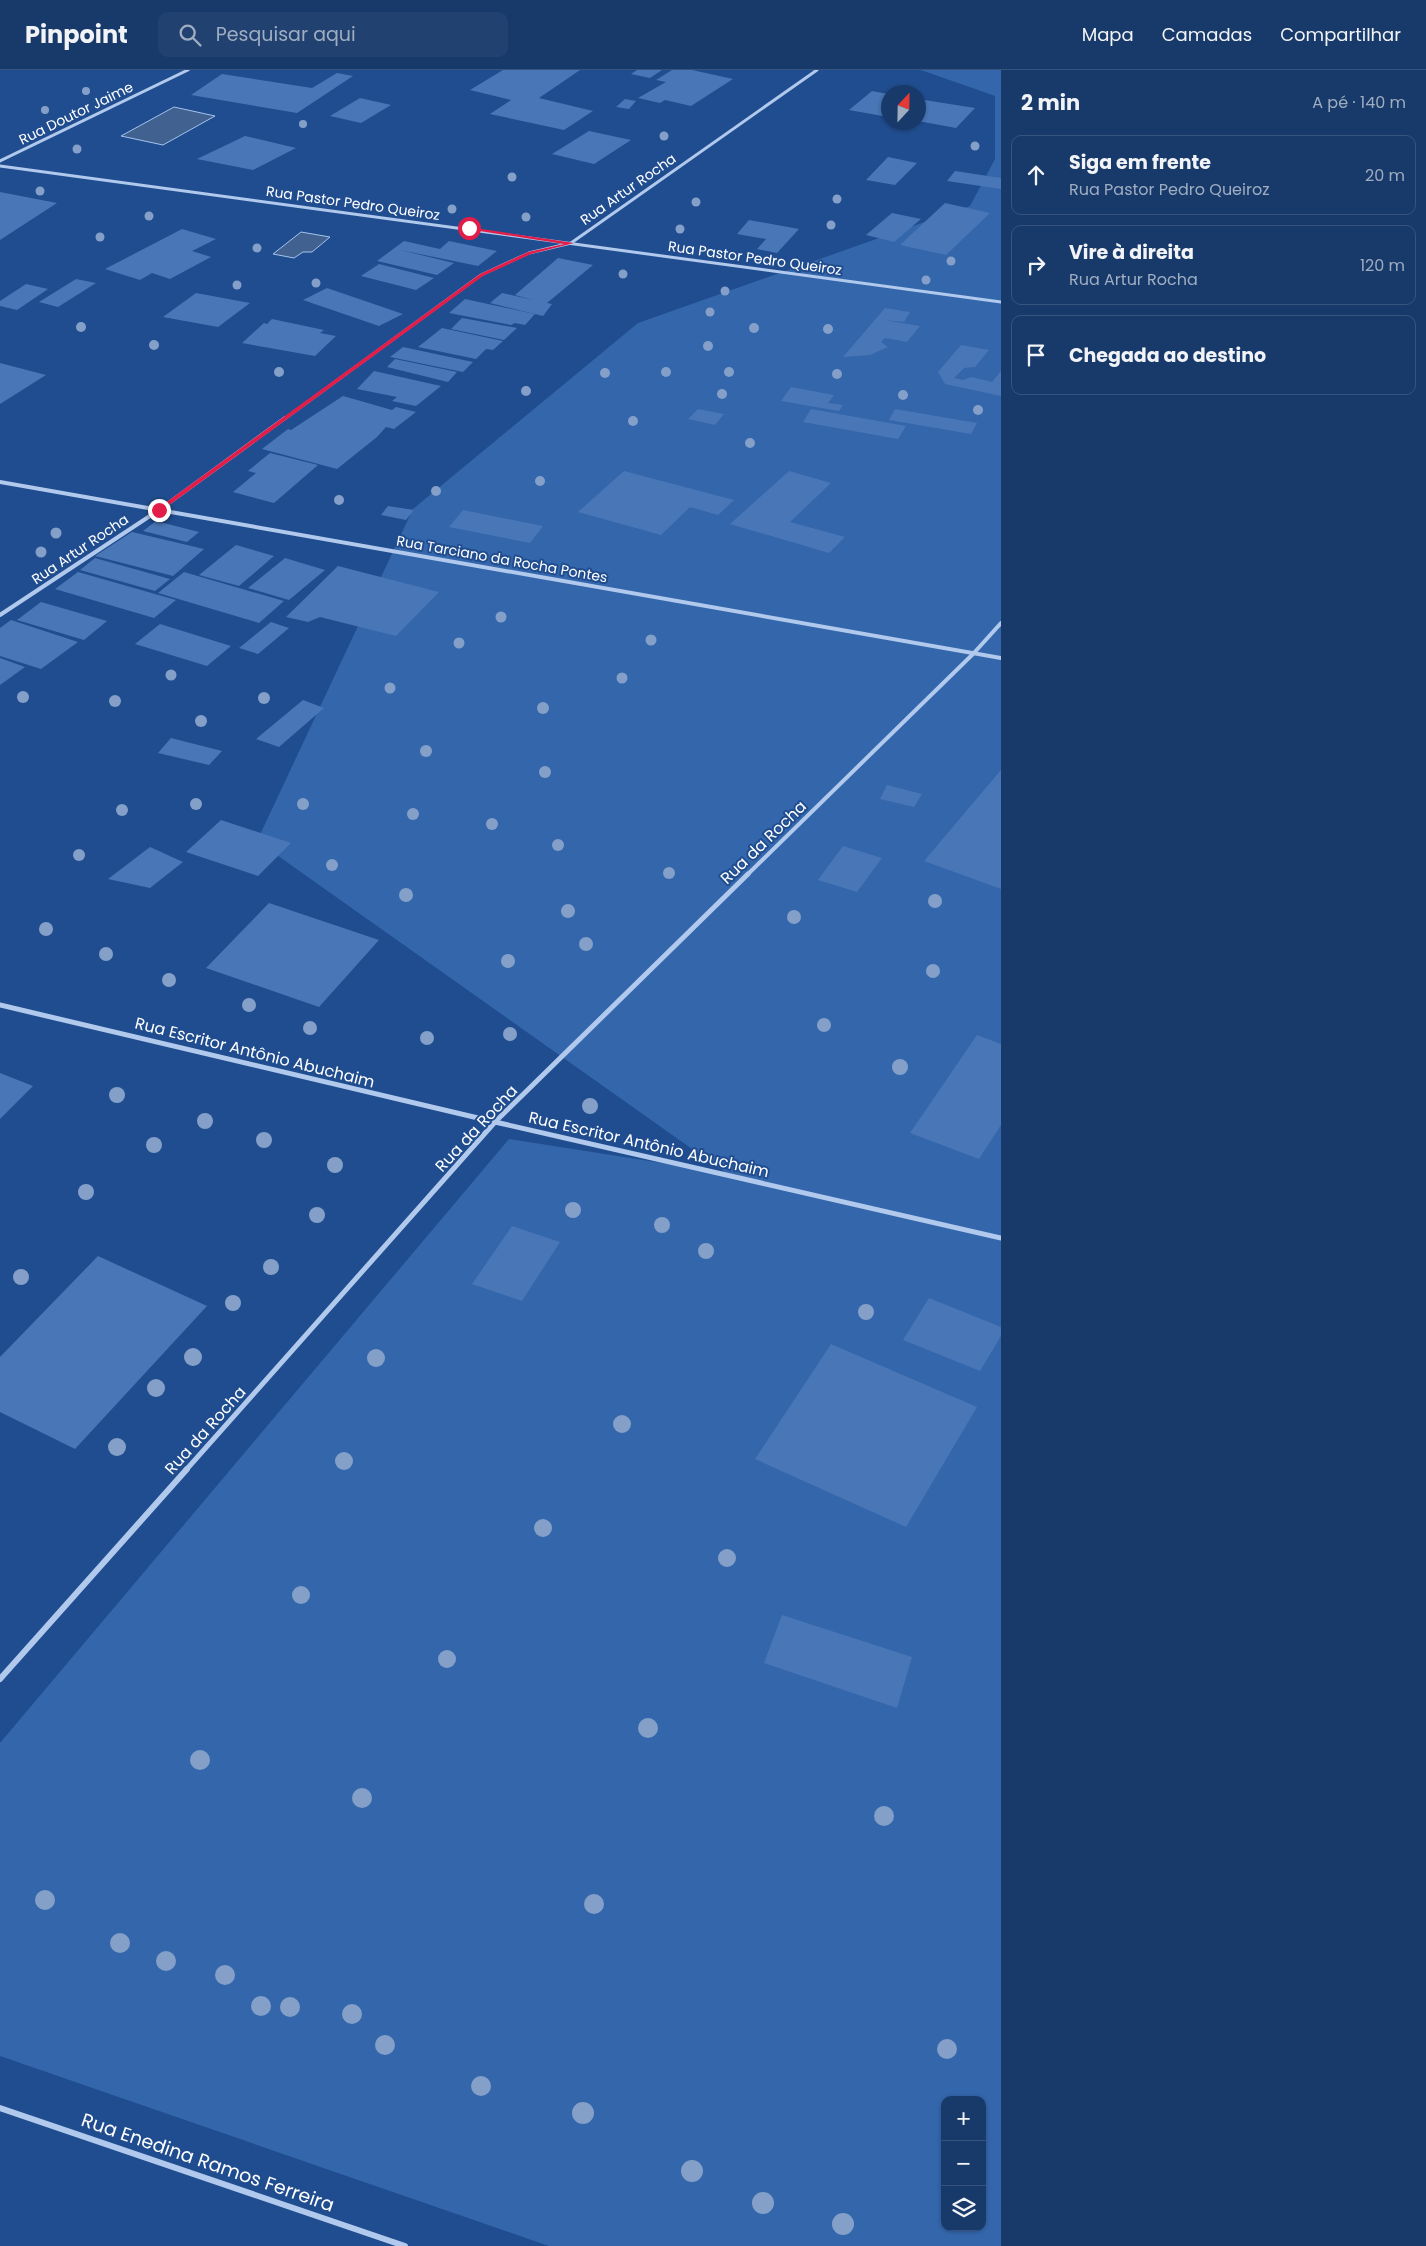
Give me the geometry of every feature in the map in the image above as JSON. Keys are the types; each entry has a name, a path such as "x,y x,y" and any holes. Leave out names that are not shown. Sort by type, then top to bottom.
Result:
{"street":[{"name":"Rua Doutor Jaime","path":"0,161 188,70"},
{"name":"Rua Artur Rocha","path":"0,615 159,510 481,275 530,253 571,243 817,70"},
{"name":"Rua Pastor Pedro Queiroz","path":"0,166 1001,302"},
{"name":"Rua Tarciano da Rocha Pontes","path":"0,482 1001,658"},
{"name":"Rua da Rocha","path":"0,1679 495,1122 973,654 1001,624"},
{"name":"Rua Escritor Antônio Abuchaim","path":"0,1005 495,1122 1001,1238"},
{"name":"Rua Enedina Ramos Ferreira","path":"0,2108 404,2246"}],"shaded area":[{"path":"921,70 1001,70 1001,2246 549,2246 0,2056 0,1743 509,1139 726,1173 257,841 413,509 638,323 970,206 995,159 995,96"},
{"path":"174,107 215,116 163,145 121,136"},
{"path":"301,232 330,237 312,252 303,252 294,258 273,254"}],"building":[{"path":"503,70 580,70 539,98 593,111 564,130 490,114 511,100 470,90"},
{"path":"637,70 662,70 650,78 631,74"},
{"path":"672,70 692,70 733,79 691,106 665,100 660,103 638,98 666,82 656,80"},
{"path":"337,73 353,76 297,113 191,95 222,74 312,88"},
{"path":"872,91 881,93 881,116 849,110"},
{"path":"360,98 391,105 361,123 330,116"},
{"path":"625,99 636,101 629,109 616,107"},
{"path":"926,100 975,108 956,128 926,122"},
{"path":"589,131 631,140 594,164 552,154"},
{"path":"245,136 296,148 253,170 197,159"},
{"path":"888,157 917,163 895,185 866,180"},
{"path":"955,171 1001,178 1001,189 947,181"},
{"path":"0,192 57,203 0,240"},
{"path":"945,203 990,213 946,255 900,245"},
{"path":"892,213 921,219 894,242 866,235"},
{"path":"749,220 799,229 777,253 757,249 766,239 737,234"},
{"path":"182,229 216,239 192,251 211,257 170,279 152,273 140,280 105,269"},
{"path":"404,241 440,249 449,241 497,251 478,266 400,250 454,263 437,275 377,261"},
{"path":"558,258 593,265 547,303 552,304 543,316 490,303 502,293 533,300 515,295"},
{"path":"379,264 434,278 416,290 361,276"},
{"path":"76,279 96,283 58,307 39,302"},
{"path":"26,284 48,289 17,310 0,306 0,301"},
{"path":"327,288 403,314 379,326 303,300"},
{"path":"196,293 250,303 218,327 163,317"},
{"path":"465,299 535,314 525,325 515,323 511,325 449,313"},
{"path":"885,308 910,312 904,322 884,320 920,326 907,342 885,338 881,342 888,347 870,355 843,357"},
{"path":"462,318 517,328 504,340 451,329"},
{"path":"272,319 324,330 320,333 336,336 315,356 242,343 264,323 267,324"},
{"path":"442,328 503,341 493,350 486,349 476,359 418,347"},
{"path":"961,345 989,350 975,367 964,368 954,378 963,380 971,377 992,382 1001,371 1001,396 945,384 938,372"},
{"path":"403,347 473,362 463,372 390,357"},
{"path":"395,359 457,372 448,382 387,367"},
{"path":"0,363 46,375 0,404"},
{"path":"374,371 441,386 416,406 392,401 397,397 357,389"},
{"path":"791,387 834,395 828,403 843,405 839,411 781,401"},
{"path":"343,396 392,410 396,407 416,412 394,429 386,427 377,437 337,469 262,449 288,429 291,430"},
{"path":"698,409 724,414 715,425 688,419"},
{"path":"811,409 906,426 898,439 803,422"},
{"path":"895,409 977,423 971,434 889,420"},
{"path":"270,453 318,465 274,503 233,492 256,473 248,471"},
{"path":"624,471 734,500 718,515 690,507 661,535 578,512"},
{"path":"789,471 831,483 790,522 845,537 829,553 730,524"},
{"path":"388,506 414,510 406,520 381,515"},
{"path":"463,510 543,526 530,543 449,527"},
{"path":"156,521 199,532 187,542 143,531"},
{"path":"132,532 204,549 173,576 95,556"},
{"path":"236,545 274,556 239,586 199,575"},
{"path":"95,558 170,579 155,591 80,570"},
{"path":"285,558 325,570 289,600 248,588"},
{"path":"338,566 439,592 396,636 320,617 308,622 286,617"},
{"path":"78,572 176,600 154,618 55,589"},
{"path":"184,572 284,601 259,623 158,593"},
{"path":"41,602 107,621 84,640 17,620"},
{"path":"11,620 78,642 41,669 0,656 0,628"},
{"path":"271,622 289,628 258,654 239,648"},
{"path":"160,624 231,646 207,666 135,644"},
{"path":"0,658 25,667 0,685"},
{"path":"303,700 324,708 279,747 256,739"},
{"path":"171,738 222,751 209,765 158,753"},
{"path":"1001,770 1001,889 924,861"},
{"path":"887,785 922,794 914,807 880,799"},
{"path":"221,820 291,843 258,876 186,852"},
{"path":"843,846 882,858 857,892 818,880"},
{"path":"150,847 183,862 150,888 108,879"},
{"path":"269,903 379,940 319,1007 206,968"},
{"path":"977,1035 1001,1044 1001,1125 979,1159 910,1133"},
{"path":"0,1073 33,1086 0,1119"},
{"path":"512,1226 560,1242 522,1301 472,1284"},
{"path":"98,1256 207,1306 75,1449 0,1412 0,1357"},
{"path":"929,1298 1001,1327 1001,1336 980,1371 903,1340"},
{"path":"831,1344 977,1407 906,1527 755,1459"},
{"path":"782,1615 912,1657 897,1708 764,1663"}],"route":[{"path":"159,510 481,275 530,253 571,243 469,228"}]}
